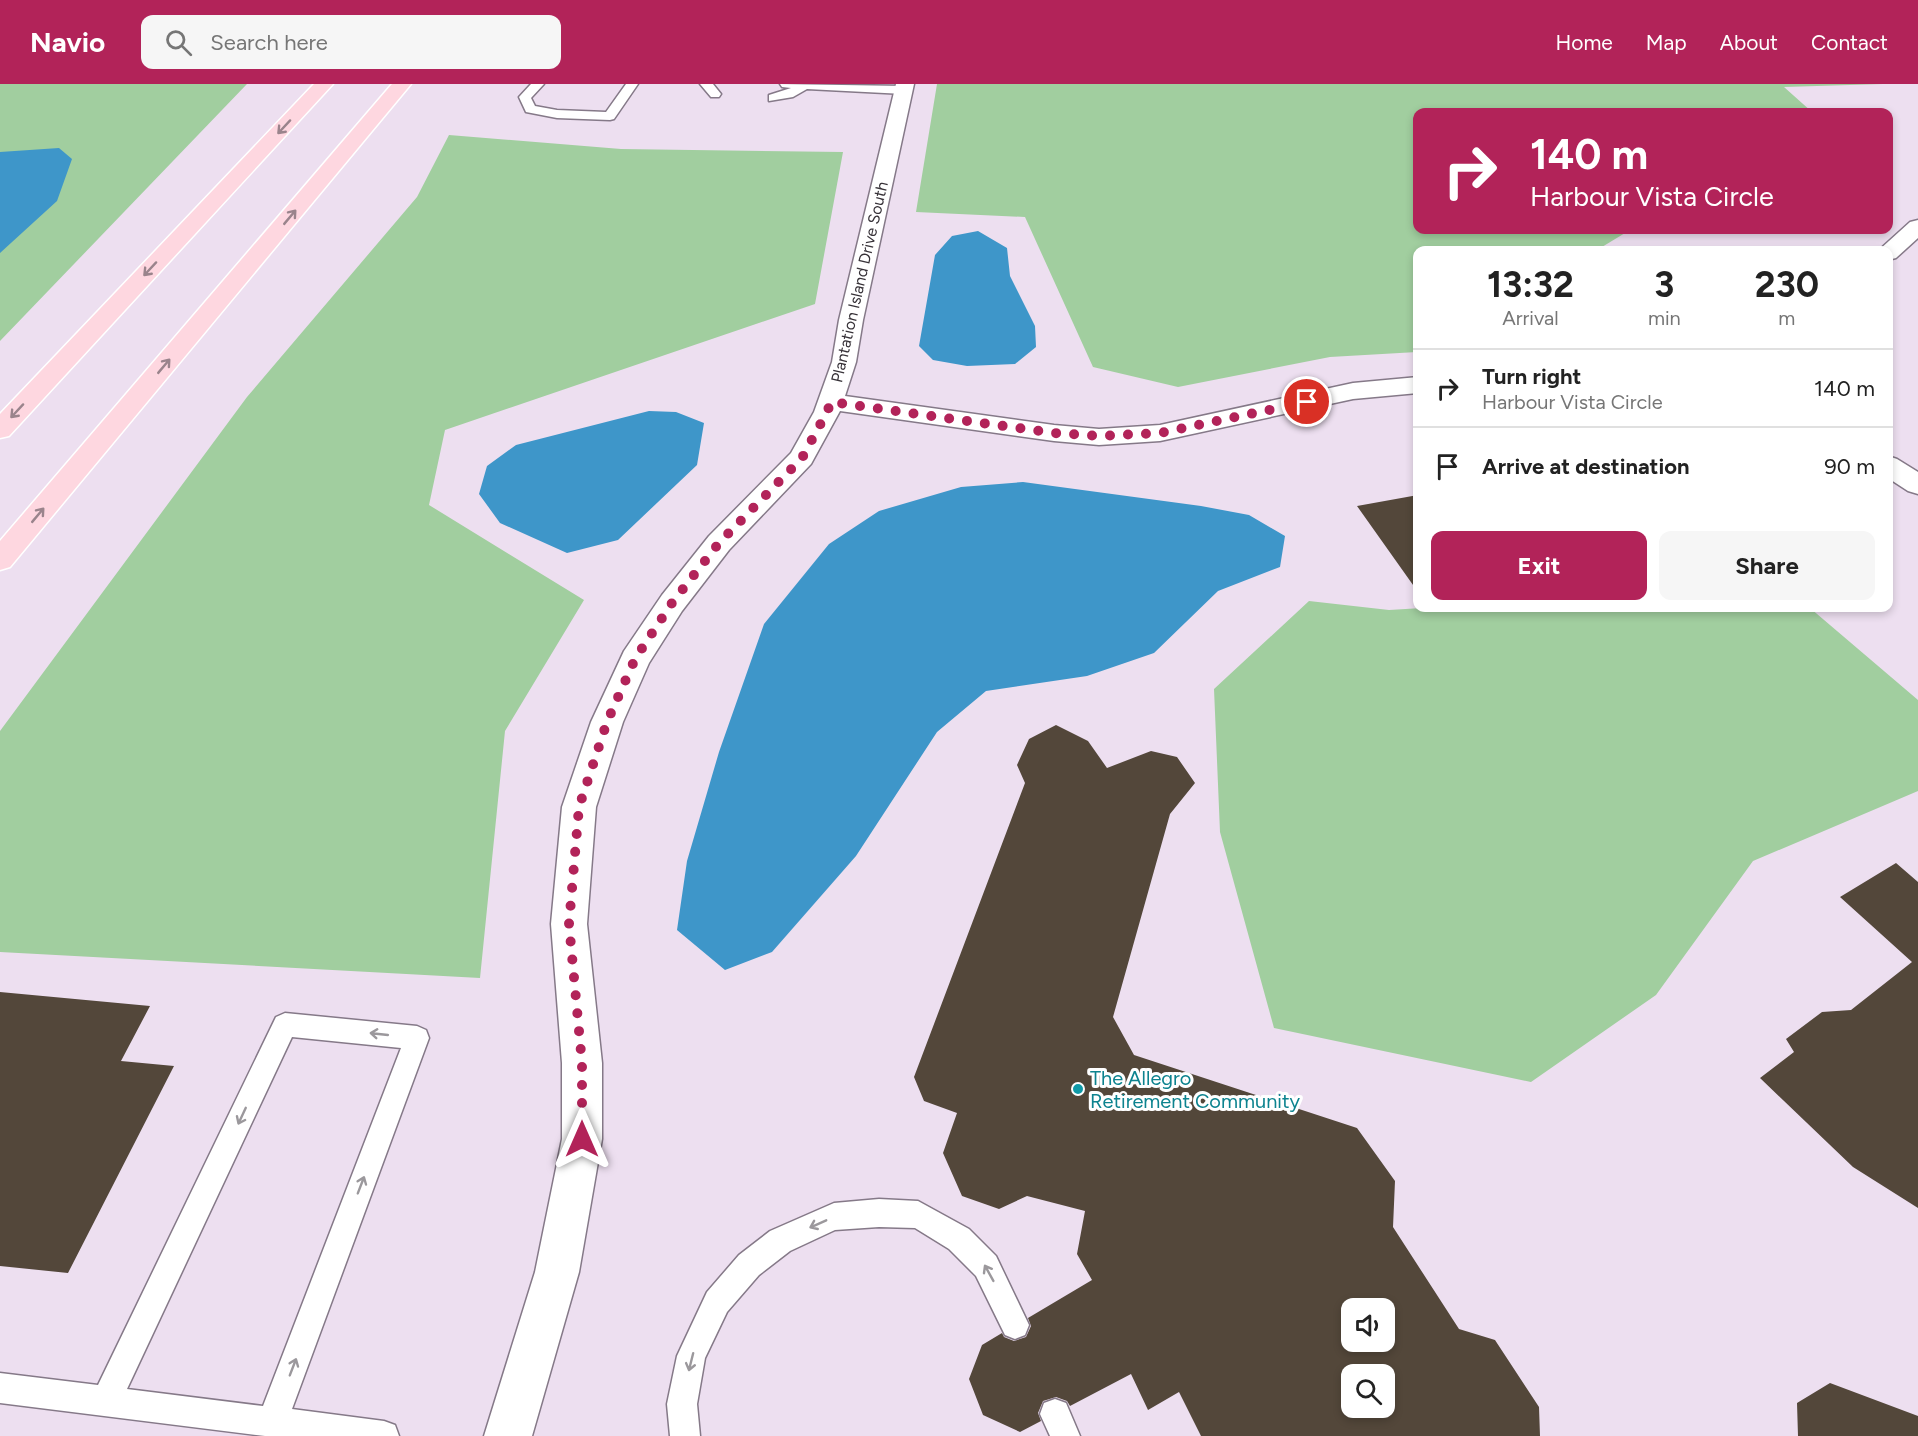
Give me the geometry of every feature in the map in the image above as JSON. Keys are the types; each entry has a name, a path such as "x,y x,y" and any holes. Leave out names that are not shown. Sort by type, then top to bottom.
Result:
{"main road":[{"path":"0,430 324,84"},
{"path":"0,560 402,84"}],"street":[{"name":"Plantation Island Drive South","path":"508,1436 557,1272 582,1139 582,1063 569,924 579,807 607,722 635,659 672,603 719,543 802,458 827,412 844,362 851,320 904,87"},
{"path":"1893,249 1918,227"},
{"path":"831,402 1054,433 1099,436 1160,433 1353,391 1413,385"},
{"path":"1893,468 1918,485"}],"lane":[{"path":"538,84 525,98 530,109 557,114 610,116 633,84"},
{"path":"706,84 715,94"},
{"path":"786,84 904,87"},
{"path":"773,98 789,94 806,85"},
{"path":"106,1401 285,1025 417,1038 272,1422"},
{"path":"685,1436 682,1404 691,1356 717,1302 749,1265 780,1241 834,1217 879,1213 918,1215 959,1239 986,1266 1015,1325"},
{"path":"0,1388 384,1436"}],"green space":[{"path":"0,84 247,84 0,341"},
{"path":"937,84 1883,84 1784,87 1808,108 1413,108 1413,234 1623,234 1604,246 1413,246 1413,352 1330,357 1178,387 1093,367 1025,217 916,212"},
{"path":"449,135 621,149 843,152 815,304 445,430 429,505 584,600 505,731 480,978 0,952 0,731 247,397 417,197"},
{"path":"1309,601 1389,610 1413,609 1413,612 1815,612 1918,700 1918,791 1753,861 1656,995 1531,1082 1274,1028 1220,832 1214,689"}],"water":[{"path":"59,148 72,159 57,201 0,253 0,152"},
{"path":"978,231 1007,248 1010,276 1035,326 1036,347 1015,364 967,366 933,360 919,346 935,255 952,236"},
{"path":"649,411 676,412 704,423 697,465 618,540 567,553 500,523 479,494 487,466 516,445"},
{"path":"1023,482 1201,506 1249,515 1285,536 1280,567 1218,591 1154,653 1087,676 986,691 937,732 856,856 772,952 725,970 677,930 687,861 719,752 764,624 829,544 879,511 961,487"}],"building":[{"path":"1413,496 1413,585 1357,506"},
{"name":"The Allegro Retirement Community","path":"1056,725 1088,741 1107,768 1151,751 1177,757 1195,783 1170,814 1113,1017 1134,1055 1357,1128 1395,1181 1393,1227 1459,1329 1495,1340 1539,1407 1540,1436 1201,1436 1179,1392 1148,1410 1131,1374 1070,1406 1067,1401 1056,1397 1043,1401 1038,1413 1041,1421 1020,1432 983,1415 969,1379 982,1345 1002,1333 1004,1337 1014,1341 1026,1337 1031,1326 1028,1318 1092,1280 1077,1254 1085,1211 1027,1196 999,1209 962,1196 943,1153 957,1113 924,1101 914,1077 1025,783 1017,765 1029,739"},
{"path":"1896,863 1918,882 1918,1208 1853,1167 1760,1078 1794,1052 1786,1039 1822,1012 1851,1010 1912,962 1840,897"},
{"path":"0,992 150,1006 121,1061 174,1066 68,1273 0,1266"},
{"path":"1830,1383 1918,1416 1918,1436 1798,1436 1797,1403"}],"place":[{"name":"The Allegro Retirement Community","path":"1078,1089"}],"route":[{"path":"582,1139 582,1063 569,924 579,807 607,722 635,659 672,603 719,543 802,458 831,402 1054,433 1099,436 1160,433 1307,402"}]}
